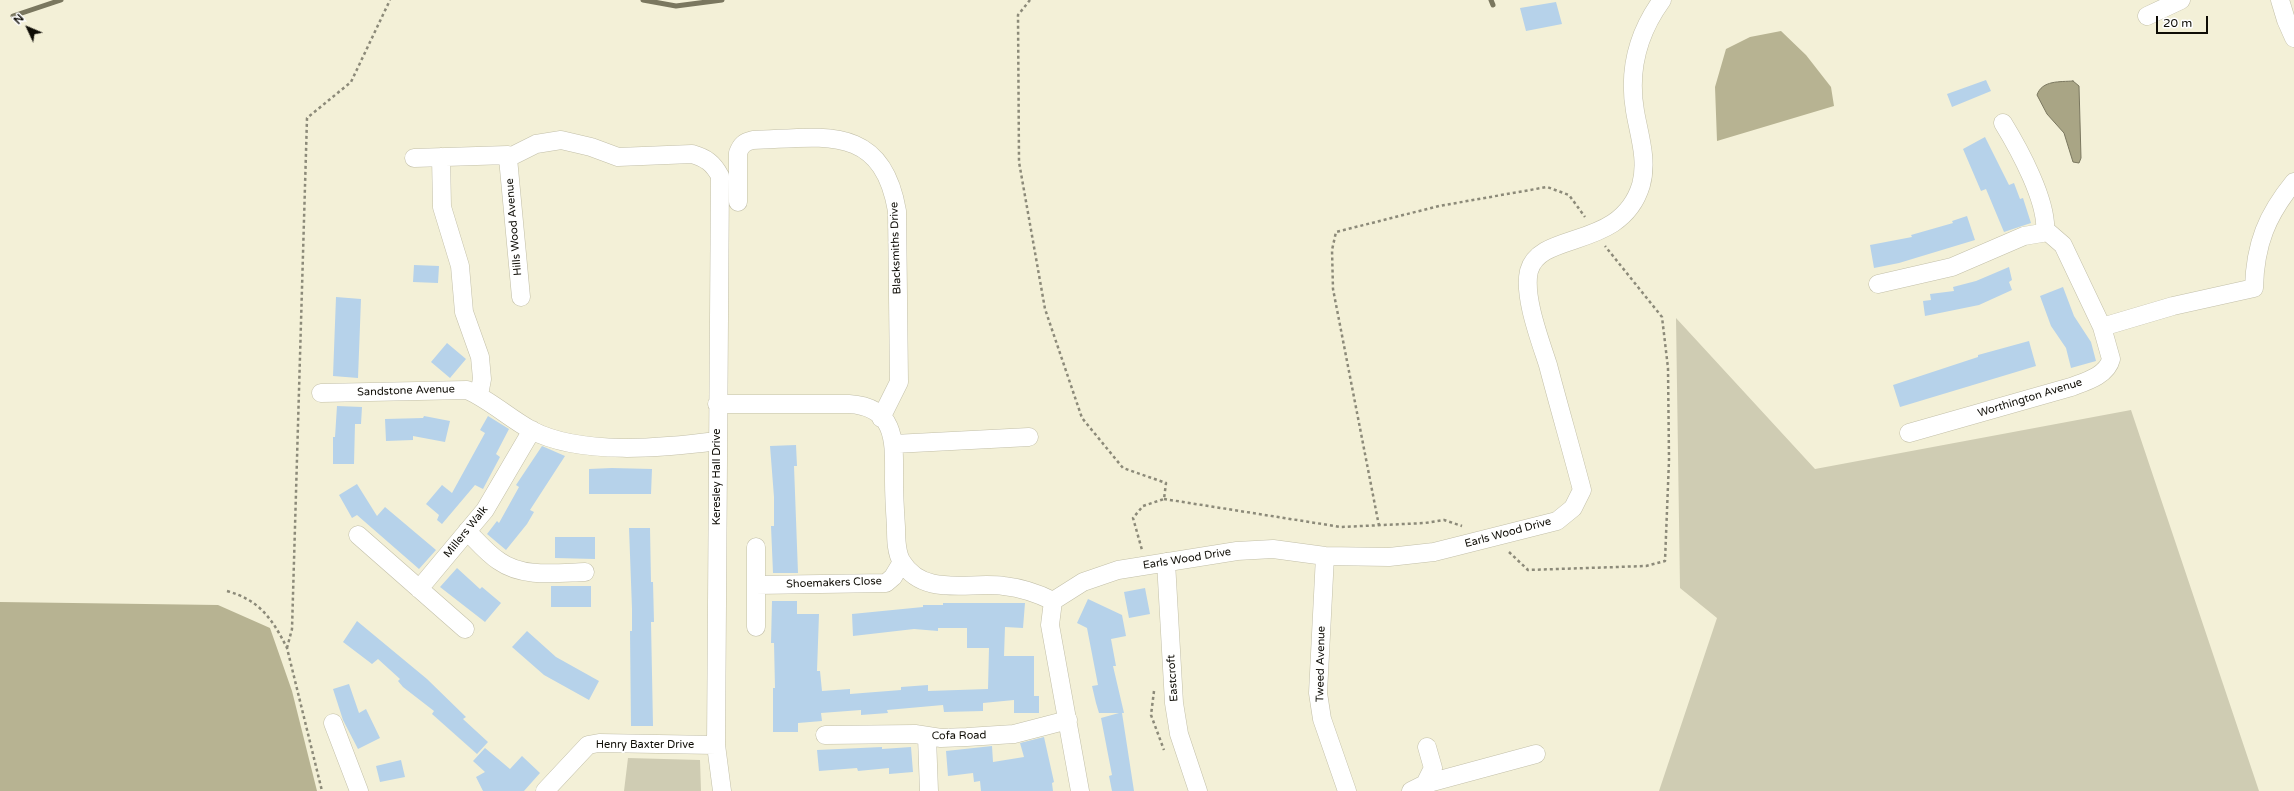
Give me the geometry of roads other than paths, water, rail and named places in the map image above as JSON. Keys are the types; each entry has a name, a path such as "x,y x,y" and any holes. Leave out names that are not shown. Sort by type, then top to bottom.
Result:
{"street":[{"name":"Earls Wood Drive","path":"1053,601 1083,582 1118,570 1236,551 1273,549 1325,556 1389,557 1434,552 1557,521 1573,508 1582,490 1531,306 1529,271 1543,252 1568,242 1596,234 1622,217 1634,202 1641,186 1644,170 1632,92 1634,57 1651,15 1662,0"},
{"path":"2147,16 2181,0"},
{"path":"2280,0 2284,16 2294,38"},
{"path":"1878,284 1952,267 2024,236 2045,232 2045,215 2027,169 2004,124"},
{"name":"Blacksmiths Drive","path":"738,202 738,153 740,147 746,141 828,138 851,142 868,151 882,167 893,187 897,210 899,382 882,418"},
{"name":"Keresley Hall Drive","path":"508,158 536,144 561,140 591,147 618,157 692,154 703,157 714,164 720,176 717,404 716,745 722,791"},
{"path":"414,158 508,155 508,158"},
{"path":"441,157 442,207 460,266 464,312 480,357 482,379 479,395"},
{"name":"Hills Wood Avenue","path":"508,158 521,297"},
{"path":"2102,327 2173,306 2254,288 2256,261 2262,234 2276,206 2294,182"},
{"name":"Worthington Avenue","path":"1909,433 2071,387 2094,377 2106,369 2111,359 2102,327 2063,245 2054,236 2045,232"},
{"name":"Sandstone Avenue","path":"321,393 451,389 467,390 479,395 532,430 556,440 613,446 662,448 717,441"},
{"path":"717,404 865,405 875,410 889,426 894,444 896,543 902,562 918,577 931,584 1002,586 1035,592 1053,601 1050,625 1080,791"},
{"name":"Millers Walk","path":"419,589 485,510 532,430"},
{"path":"894,444 1029,437"},
{"path":"468,531 497,559 513,568 538,573 585,572"},
{"path":"358,535 465,628"},
{"path":"756,546 756,627"},
{"name":"Tweed Avenue","path":"1325,556 1318,693 1322,719 1347,791"},
{"name":"Shoemakers Close","path":"756,585 886,582 893,577 902,562"},
{"name":"Eastcroft","path":"1166,562 1174,703 1180,734 1198,791"},
{"name":"Cofa Road","path":"825,735 915,734 941,738 1014,734 1068,720"},
{"path":"333,723 359,791"},
{"path":"927,737 929,791"},
{"name":"Henry Baxter Drive","path":"545,791 588,745 599,743 716,745"},
{"path":"1418,787 1433,768 1427,747"},
{"path":"1418,787 1536,754"}],"waterway":[{"path":"13,16 61,0"},
{"path":"643,0 676,6 722,0"},
{"path":"1491,0 1493,5"}]}
